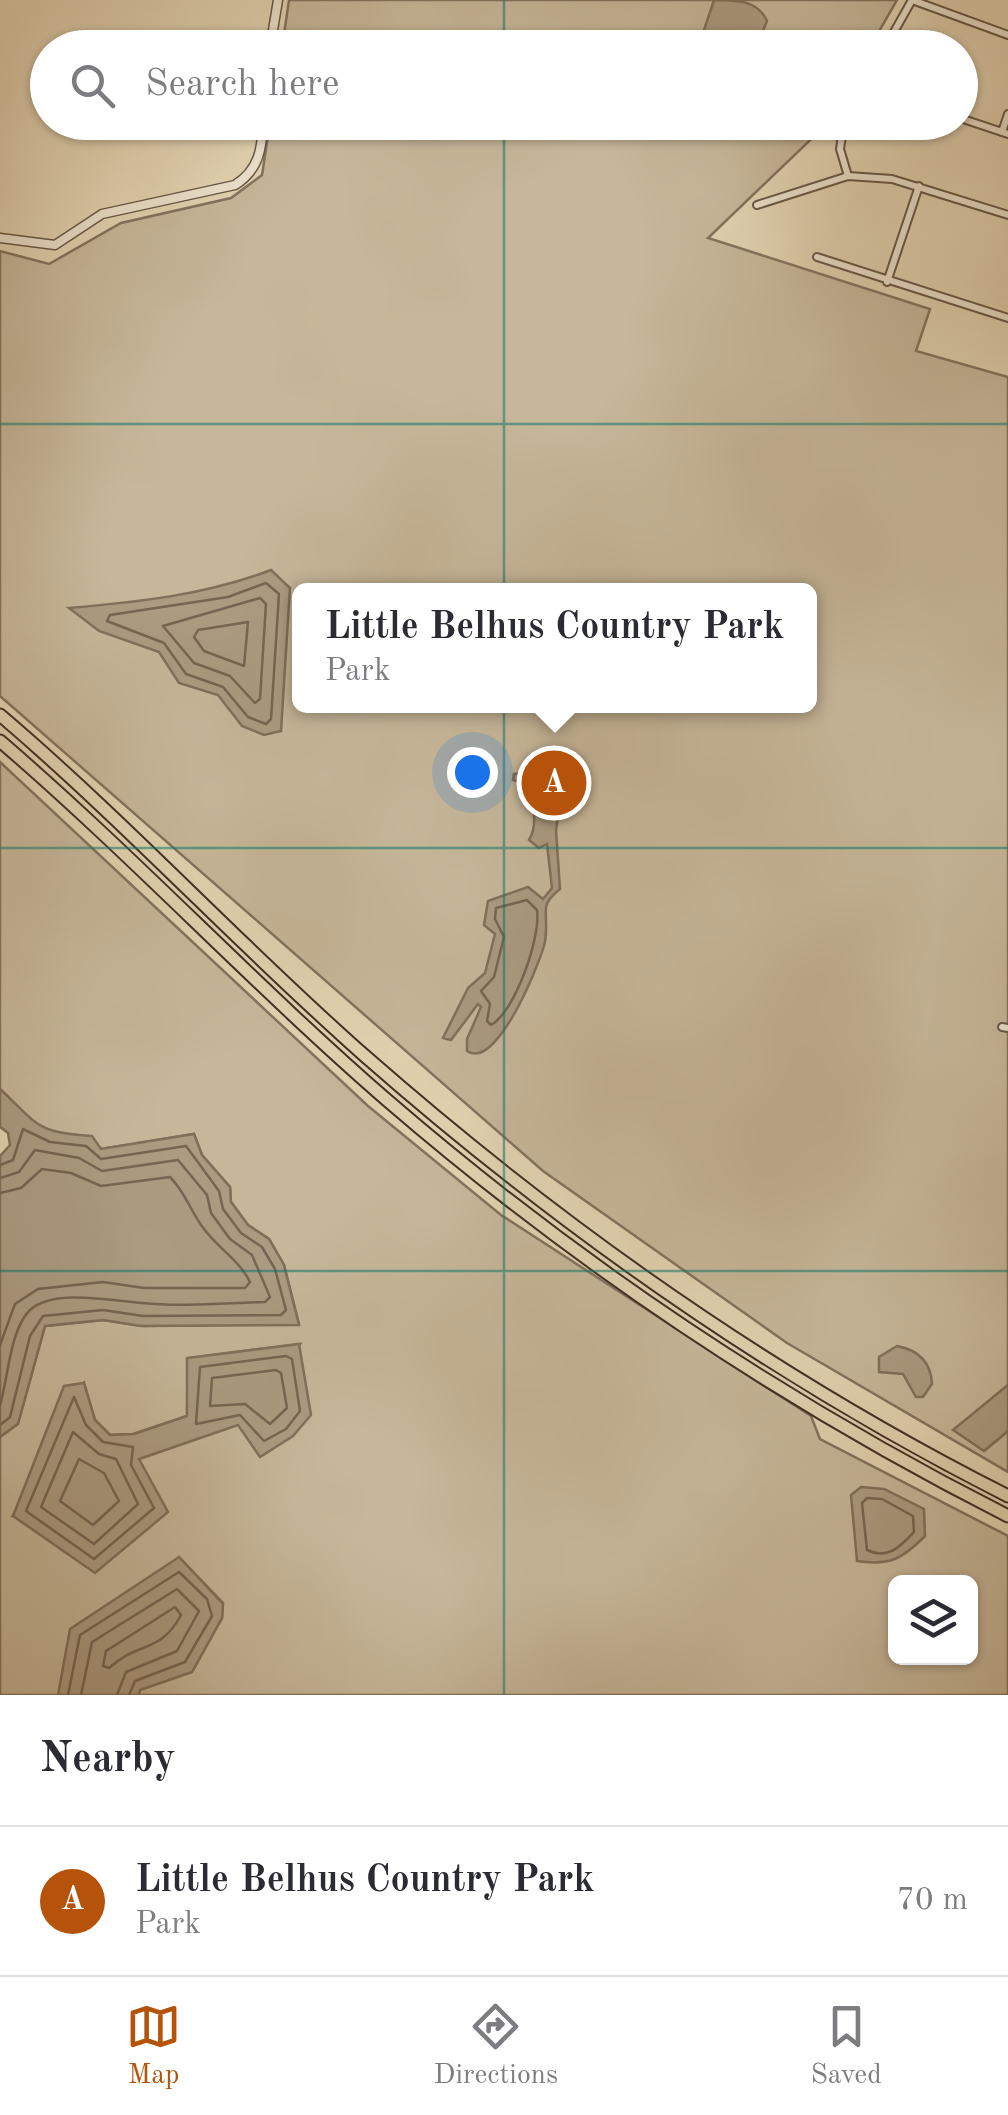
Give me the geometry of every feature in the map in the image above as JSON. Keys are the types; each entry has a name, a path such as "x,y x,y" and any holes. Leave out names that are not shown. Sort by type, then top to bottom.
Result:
{"highway":[{"path":"0,714 328,1024 560,1216 788,1372 1008,1496"},
{"path":"0,741 312,1033 542,1225 781,1390 1008,1516"}],"street":[{"path":"273,30 278,0"},
{"path":"894,30 912,0 1008,35"},
{"path":"978,124 1005,133 1008,114"},
{"path":"0,238 55,245 102,214 235,185 249,176 257,164 260,140"},
{"path":"841,140 848,176"},
{"path":"757,205 848,176 918,186 1008,214"},
{"path":"887,282 918,186"},
{"path":"816,257 1008,318"}],"shaded area":[{"path":"289,0 897,0 880,30 285,30"},
{"path":"267,140 810,140 708,238 930,309 916,351 1008,377 1008,1385 954,1430 984,1451 1008,1431 1008,1472 787,1343 543,1171 0,696 0,251 49,264 121,223 231,198 262,175"},
{"path":"0,762 368,1106 501,1215 811,1416 820,1439 1008,1536 1008,1695 139,1695 139,1690 192,1672 222,1618 223,1603 179,1557 58,1695 0,1695 0,1437 18,1423 45,1326 103,1320 142,1326 299,1324 284,1265 269,1239 248,1225 231,1202 230,1187 202,1155 194,1134 101,1149 41,1127 19,1113 0,1089","holes":["300,1344 238,1424 139,1459 13,1515 84,1383 95,1420 110,1435 133,1434 187,1416 188,1358"]}],"water":[{"path":"714,0 752,5 767,21 763,30 704,30"},
{"path":"271,570 290,588 281,731 264,735 242,726 218,695 179,683 159,652 99,631 69,608 197,591"},
{"path":"527,773 539,780 547,798 552,792 561,796 556,830 560,889 547,904 544,946 514,1015 490,1046 478,1053 467,1051 467,1039 481,1007 478,1004 451,1040 443,1038 468,988 485,973 495,934 484,925 488,901 528,887 543,899 552,888 547,844 539,848 529,840 534,819 528,790 525,783 513,780 514,774"},
{"path":"0,1089 39,1124 59,1132 92,1136 101,1149 194,1134 202,1155 230,1187 231,1202 248,1225 269,1239 284,1265 299,1325 141,1326 103,1320 45,1326 18,1424 0,1437 0,1156 10,1145 8,1133 0,1127"},
{"path":"299,1344 311,1415 293,1436 260,1457 238,1425 139,1459 168,1512 95,1573 13,1516 64,1386 84,1383 95,1420 110,1435 134,1434 187,1416 187,1358"},
{"path":"897,1346 917,1354 926,1363 932,1384 923,1397 916,1397 903,1374 879,1372 879,1357"},
{"path":"1008,1385 1008,1431 984,1451 953,1430"},
{"path":"861,1487 884,1489 924,1509 925,1536 895,1559 857,1561 851,1495"},
{"path":"179,1557 223,1604 222,1618 192,1672 140,1690 139,1695 58,1695 70,1629"}],"place":[{"name":"Little Belhus Country Park","path":"554,783"}]}
